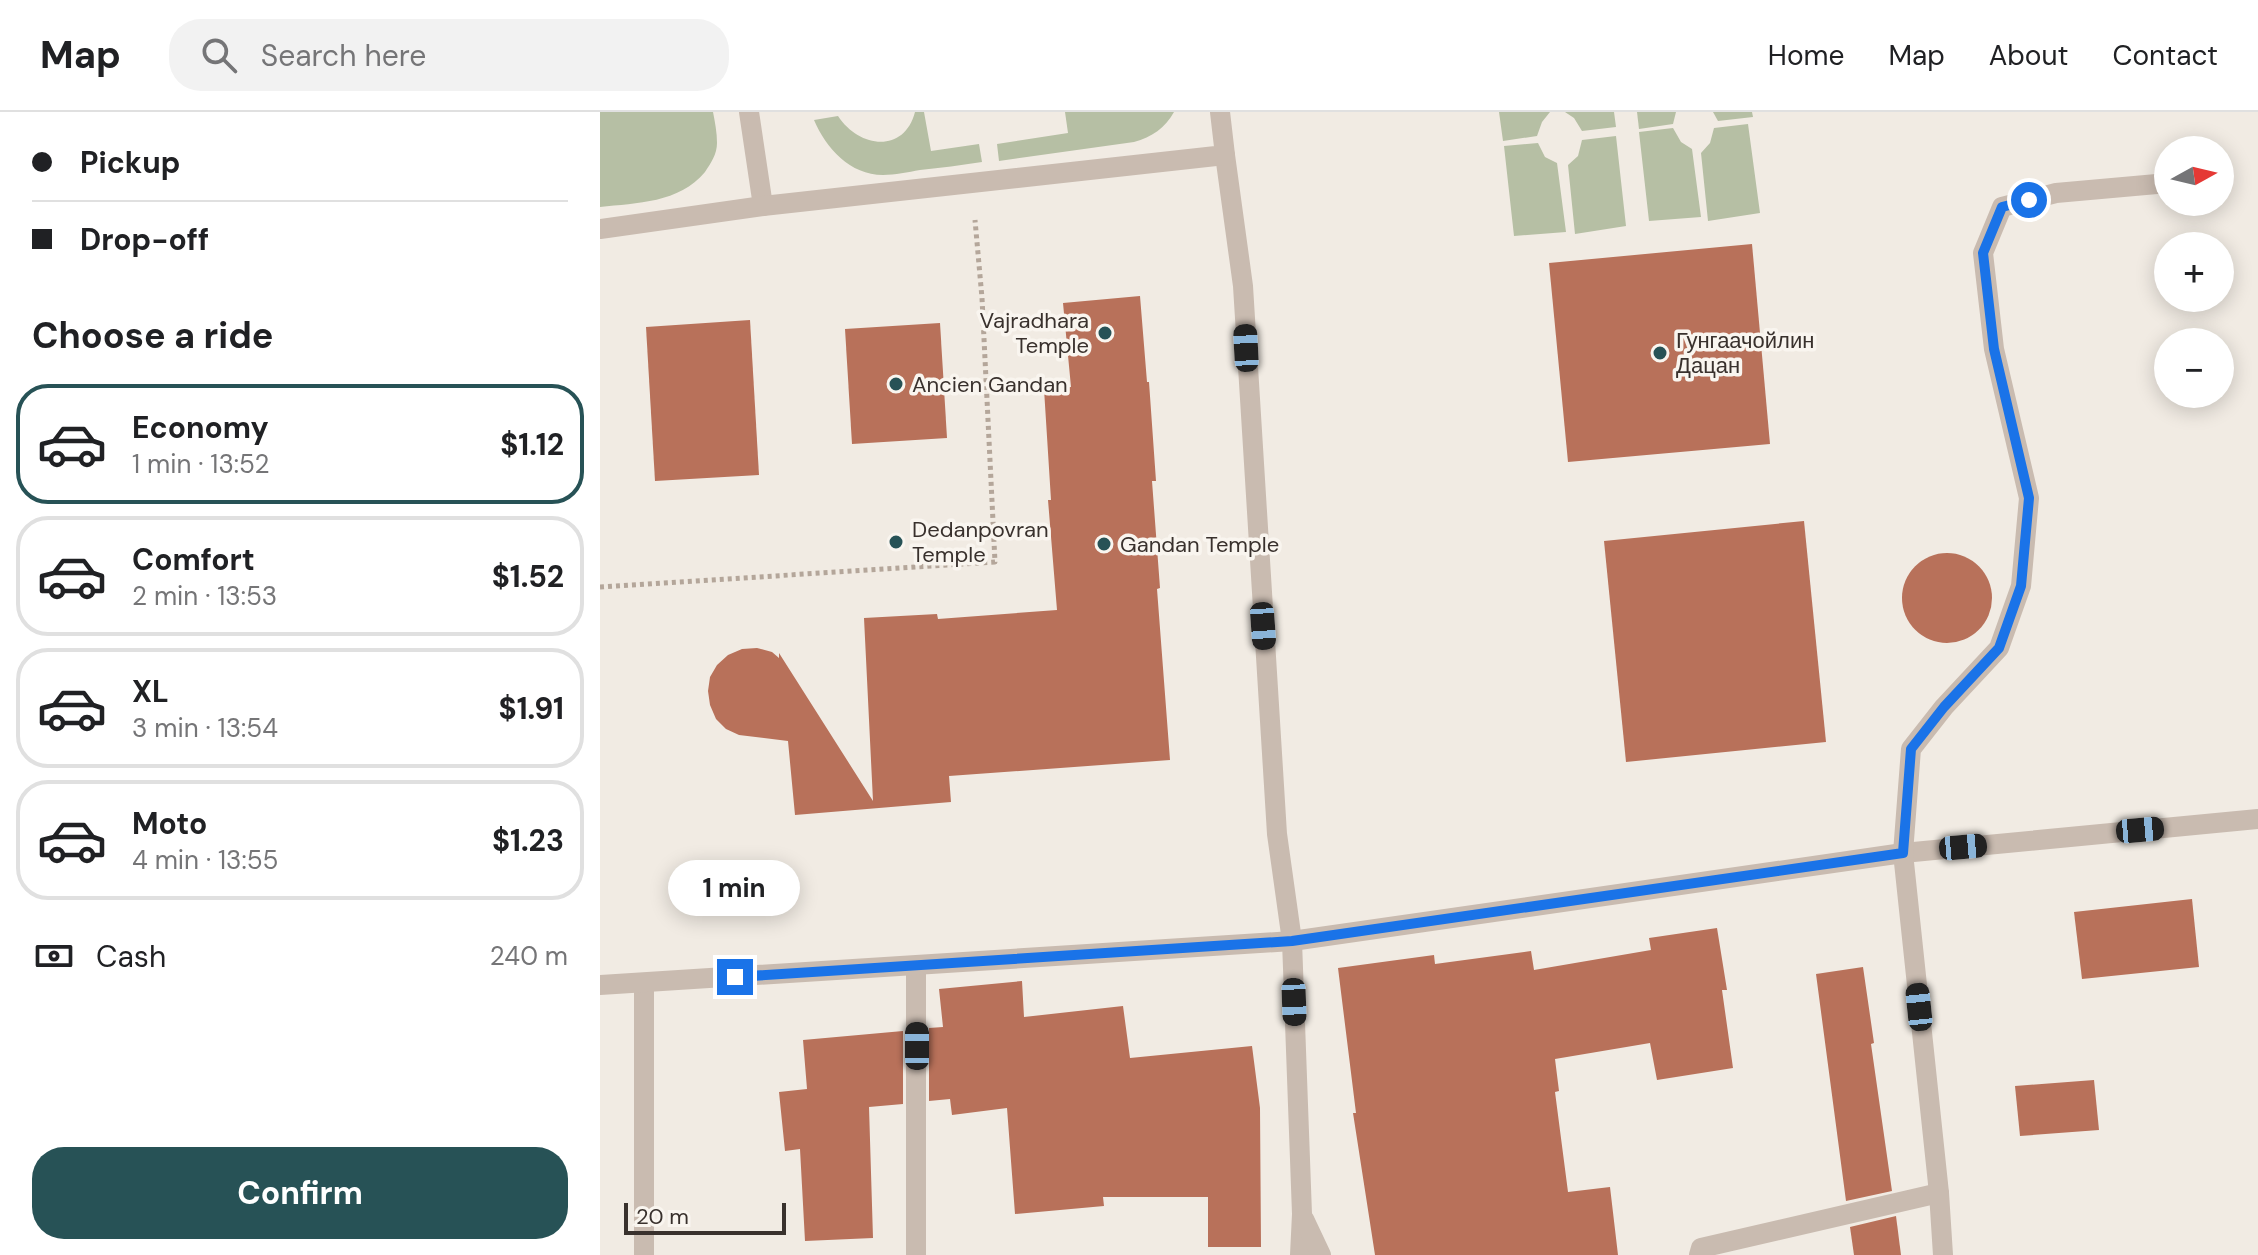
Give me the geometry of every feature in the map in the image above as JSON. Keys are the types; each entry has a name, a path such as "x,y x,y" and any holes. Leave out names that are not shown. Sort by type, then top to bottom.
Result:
{"street":[{"path":"749,112 763,206"},
{"path":"1220,112 1243,286 1277,834 1292,941 1302,1214 1300,1255"},
{"path":"600,229 763,206 1225,155"},
{"path":"1943,1255 1903,853 1911,749 1944,707 1999,648 2021,586 2029,498 1994,349 1983,253 2002,207 2056,193 2154,184"},
{"path":"600,985 1292,941 1903,853 2258,819"},
{"path":"916,966 916,1255"},
{"path":"644,983 644,1255"},
{"path":"1699,1255 1701,1248 1939,1193"},
{"path":"1302,1214 1321,1255"}],"path":[{"path":"600,587 995,562 982,298 971,183"}],"green space":[{"path":"600,112 713,112 717,139 715,155 695,182 670,196 600,207"},
{"path":"915,112 924,112 931,151 979,144 982,162 871,174 850,165 832,150 814,120 838,116 857,135 880,142 901,135"},
{"path":"1065,112 1174,112 1157,131 1134,142 999,161 997,144 1068,133"},
{"path":"1499,112 1550,112 1537,136 1503,141"},
{"path":"1565,112 1614,112 1616,127 1582,131 1574,118"},
{"path":"1637,112 1676,112 1673,124 1639,129"},
{"path":"1713,112 1752,112 1753,117 1718,121"},
{"path":"1748,124 1760,213 1708,221 1701,153 1710,143 1714,128"},
{"path":"1673,128 1681,142 1692,149 1701,217 1649,221 1639,132"},
{"path":"1616,136 1626,226 1575,234 1568,165 1578,156 1582,140"},
{"path":"1538,143 1545,157 1557,163 1566,232 1514,236 1504,146"}],"building":[{"name":"Гунгаачойлин Дацан","path":"1752,244 1770,444 1568,462 1549,263"},
{"path":"1140,296 1156,481 1152,481 1160,588 1157,589 1170,760 949,776 951,802 795,815 788,741 739,735 726,729 716,719 708,691 710,677 717,665 728,655 742,649 757,648 772,652 779,658 779,653 873,801 864,618 937,614 938,619 1057,610 1048,500 1051,500 1044,389 1071,387 1063,303"},
{"path":"750,320 759,475 655,481 646,327"},
{"name":"Ancien Gandan","path":"940,323 947,438 852,444 845,329"},
{"path":"1804,521 1826,742 1626,762 1604,541"},
{"path":"1947,553 1964,557 1979,566 1988,581 1992,598 1988,615 1979,630 1964,639 1947,643 1930,639 1915,630 1906,615 1902,598 1906,581 1915,566 1930,557"},
{"path":"2192,899 2199,967 2082,979 2074,912"},
{"path":"1717,928 1727,990 1722,990 1733,1068 1657,1080 1650,1043 1555,1059 1559,1091 1555,1092 1568,1192 1610,1187 1618,1255 1375,1255 1353,1113 1356,1113 1338,968 1434,955 1435,964 1531,951 1534,970 1651,950 1649,938"},
{"path":"1863,967 1892,1191 1846,1201 1816,974"},
{"path":"1022,981 1024,1017 1123,1006 1130,1058 1252,1046 1260,1108 1261,1247 1208,1247 1208,1197 1103,1197 1104,1206 1015,1214 1007,1108 952,1115 950,1099 929,1101 929,1028 943,1027 939,989"},
{"path":"903,1031 903,1104 869,1107 873,1238 805,1241 800,1149 785,1151 779,1092 807,1089 803,1040"},
{"path":"2094,1080 2099,1130 2020,1136 2015,1086"},
{"path":"1896,1216 1901,1255 1854,1255 1850,1227"}],"place":[{"name":"Vajradhara Temple","path":"1105,333"},
{"name":"Гунгаачойлин Дацан","path":"1660,353"},
{"name":"Ancien Gandan","path":"896,384"},
{"name":"Dedanpovran Temple","path":"896,542"},
{"name":"Gandan Temple","path":"1104,544"}],"route":[{"path":"735,977 1292,941 1903,853 1911,749 1944,707 1999,648 2021,586 2029,498 1994,349 1983,253 2002,207 2029,200"}]}
